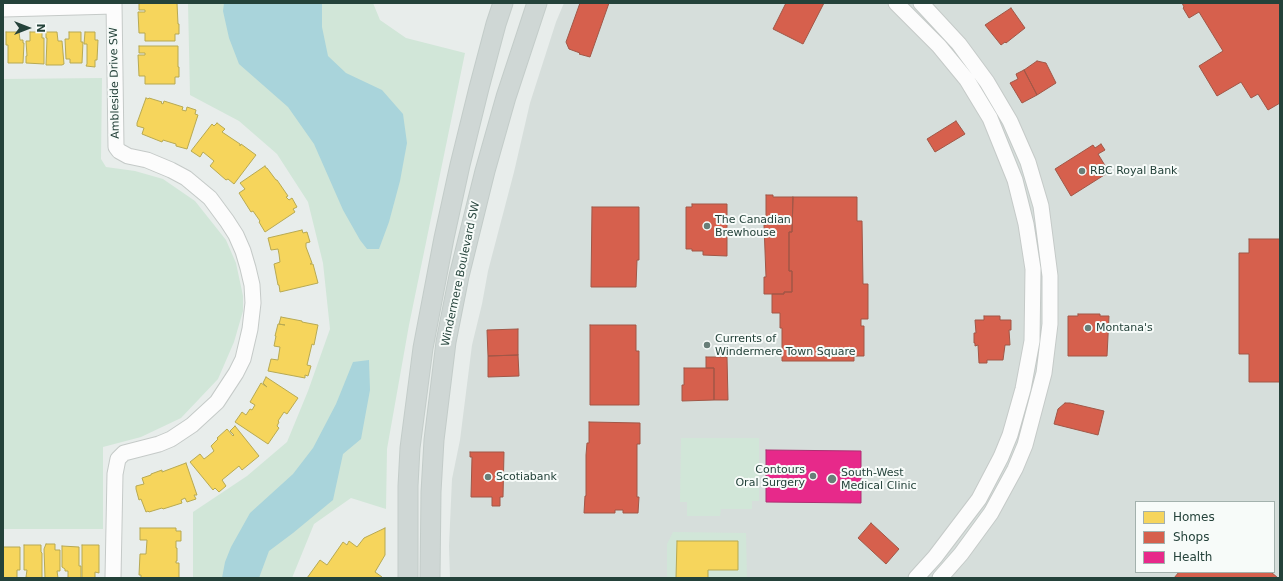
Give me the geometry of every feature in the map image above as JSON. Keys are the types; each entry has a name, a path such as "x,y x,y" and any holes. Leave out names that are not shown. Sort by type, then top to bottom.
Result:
{"main road":[{"name":"Windermere Boulevard SW","path":"408,578 408,486 410,448 423,348 444,238 460,165 496,24 503,3"},
{"name":"Windermere Boulevard SW","path":"430,578 430,492 434,440 447,335 459,276 485,171 506,97 537,3"}],"street":[{"path":"896,3 939,46 967,80 990,118 1015,180 1026,224 1033,269 1032,341 1023,389 1010,435 1001,457 979,499 935,557 916,578"},
{"path":"921,3 959,44 987,82 1010,121 1028,162 1041,206 1050,276 1050,324 1044,372 1025,445 1015,469 991,514 961,554 940,578"},
{"path":"3,9 114,5"},
{"name":"Ambleside Drive SW","path":"114,5 116,147 119,151 128,156 147,160 171,170 190,182 210,198 227,221 243,251 252,285 253,303 250,329 243,358 236,373 217,402 192,425 171,439 153,446 124,453 118,459 115,474 114,578"}],"shaded area":[{"path":"564,3 1280,3 1280,578 450,578 449,546 452,479 460,440 472,345 488,271 514,172 530,103 556,22"}],"green space":[{"path":"188,3 373,3 380,20 406,38 465,53 409,325 387,449 386,509 351,498 314,524 292,578 193,578 193,512 247,476 287,442 308,391 330,329 323,263 308,202 277,154 239,121 190,95"},
{"path":"102,78 101,159 106,167 135,171 163,179 195,201 226,240 236,263 243,296 243,311 234,342 218,379 181,418 141,437 103,447 103,529 3,529 3,79"},
{"path":"681,438 759,438 759,501 752,501 752,509 721,509 720,516 687,516 687,502 680,502"},
{"path":"673,532 746,533 747,578 667,578 667,544"}],"water":[{"path":"224,3 322,3 322,27 328,56 346,73 382,90 403,114 407,143 400,181 389,222 379,249 367,249 360,240 343,210 314,144 288,107 239,64 229,38 223,11"},
{"path":"369,360 370,390 361,439 343,454 333,500 269,551 259,578 222,578 225,562 231,547 250,513 293,474 313,448 336,404 353,362"}],"building: Homes":[{"path":"139,3 177,3 179,34 175,34 175,41 145,41 145,33 139,33 138,12 145,12 145,10 139,10"},
{"path":"6,32 19,32 20,40 23,40 24,43 23,63 8,63"},
{"path":"30,32 42,32 42,38 44,38 44,64 26,63 26,41 30,41"},
{"path":"46,32 57,32 58,41 62,41 64,64 46,65"},
{"path":"69,32 81,32 81,42 83,42 82,63 70,63 70,59 66,59 65,39 69,39"},
{"path":"85,32 95,32 95,40 98,40 97,60 95,60 95,67 86,66 87,44 84,44"},
{"path":"139,46 178,46 179,77 175,77 175,84 145,84 145,76 139,76 138,55 145,55 145,53 139,53"},
{"path":"146,98 162,102 161,103 163,104 164,101 183,107 182,110 186,111 187,107 196,110 195,114 198,115 187,149 163,140 162,142 142,134 144,128 137,126 137,123"},
{"path":"217,123 225,129 222,132 240,144 240,146 241,144 256,155 234,184 228,179 226,180 210,166 214,161 203,152 200,157 191,151 212,124 214,126"},
{"path":"265,166 288,196 286,197 289,200 292,198 297,207 293,209 295,212 265,232 259,222 260,221 253,211 251,212 239,193 245,189 240,183"},
{"path":"302,230 303,233 307,232 310,242 306,243 306,247 312,263 310,264 313,264 318,283 280,292 274,264 280,262 278,249 271,250 268,238"},
{"path":"281,317 318,325 314,345 312,344 307,365 311,366 308,376 305,375 305,378 268,371 271,359 278,360 280,347 274,346 278,324 285,325 279,324"},
{"path":"266,377 298,398 287,414 284,412 278,421 277,426 279,428 268,444 235,422 242,412 246,415 250,409 252,410 255,405 250,402 261,383 267,387 263,383"},
{"path":"235,426 259,456 242,470 239,466 222,480 226,486 219,492 215,488 213,490 190,462 200,454 204,459 214,451 211,446 227,429 233,436 234,435 230,431"},
{"path":"186,463 197,495 194,495 196,499 187,502 185,498 181,500 182,503 163,509 146,512 141,499 139,500 136,489 136,486 144,484 142,478"},
{"path":"140,528 176,528 176,531 181,531 181,541 176,541 176,563 179,563 179,578 141,578 141,575 139,575 140,554 146,554 147,540 140,540"},
{"path":"385,528 385,555 375,572 382,577 381,578 307,578 320,560 327,565 343,542 347,545 349,541 357,547 364,538"},
{"path":"677,541 738,541 738,570 708,570 708,578 676,578"},
{"path":"46,544 55,544 55,550 60,550 60,571 57,571 58,578 45,578 44,549"},
{"path":"24,545 41,545 42,578 26,577 27,570 24,570"},
{"path":"82,545 99,545 99,573 95,572 95,578 82,578"},
{"path":"62,546 79,547 79,566 81,566 81,578 68,578 68,571 65,571 62,567"},
{"path":"3,547 20,547 20,570 17,570 17,578 3,578"}],"building: Shops":[{"path":"580,3 609,3 590,57 569,49 566,42"},
{"path":"786,3 824,3 803,44 773,29"},
{"path":"1182,3 1280,3 1280,103 1268,110 1258,94 1251,98 1241,82 1217,96 1199,66 1223,51 1199,12 1189,18 1183,8"},
{"path":"1011,8 1025,28 1006,43 1005,42 1001,45 985,25"},
{"path":"1037,61 1046,63 1056,83 1037,95 1024,70"},
{"path":"1024,70 1037,95 1022,103 1010,83 1018,79 1016,74"},
{"path":"956,121 965,134 935,152 927,139"},
{"name":"RBC Royal Bank","path":"1101,144 1105,150 1098,154 1109,172 1071,196 1055,169 1093,145 1095,148"},
{"path":"766,195 773,195 773,197 793,197 792,232 789,232 789,271 792,271 792,292 784,292 784,294 764,294 764,277 766,277 764,225 766,225"},
{"path":"793,197 857,197 857,221 862,221 863,284 868,284 868,319 861,319 861,326 864,326 864,356 854,356 854,361 782,361 782,328 780,328 780,313 772,313 772,294 792,292 792,271 789,271 789,232 792,232"},
{"name":"The Canadian Brewhouse","path":"692,204 727,204 727,256 703,255 703,251 692,251 692,249 686,249 686,207 692,207"},
{"path":"592,207 639,207 639,260 637,260 636,287 591,287"},
{"path":"1249,239 1280,239 1280,382 1249,382 1249,354 1239,354 1239,253 1249,253"},
{"name":"Montana's","path":"1078,314 1100,314 1100,316 1109,316 1107,356 1068,356 1068,316 1078,316"},
{"path":"984,316 1000,316 1000,320 1011,320 1011,330 1009,330 1010,345 1005,345 1003,360 987,360 987,363 979,363 978,345 975,346 974,343 974,333 976,333 975,320 984,320"},
{"path":"590,325 636,325 636,351 639,351 639,405 590,405"},
{"path":"518,329 518,355 488,356 487,330"},
{"path":"518,355 519,376 488,377 488,356"},
{"path":"706,357 727,357 728,400 714,400 714,368 706,368"},
{"path":"684,368 714,368 714,400 682,401"},
{"path":"1065,403 1104,411 1098,435 1054,424 1058,409"},
{"path":"589,422 640,423 640,444 637,444 637,497 639,497 638,513 623,513 623,510 615,510 615,513 584,513"},
{"name":"Scotiabank","path":"470,452 504,452 503,497 500,497 500,506 492,506 492,497 471,497 472,457 470,457"},
{"path":"871,523 899,549 886,564 858,538"},
{"path":"1178,573 1272,573 1278,578 1174,578"}],"building: Health":[{"name":"Contours Oral Surgery","path":"766,450 861,451 861,503 766,502"}],"place":[{"name":"RBC Royal Bank","path":"1082,171"},
{"name":"The Canadian Brewhouse","path":"707,226"},
{"name":"Montana's","path":"1088,328"},
{"name":"Currents of Windermere Town Square","path":"707,345"},
{"name":"Contours Oral Surgery","path":"813,476"},
{"name":"Scotiabank","path":"488,477"},
{"name":"South-West Medical Clinic","path":"832,479"}]}
